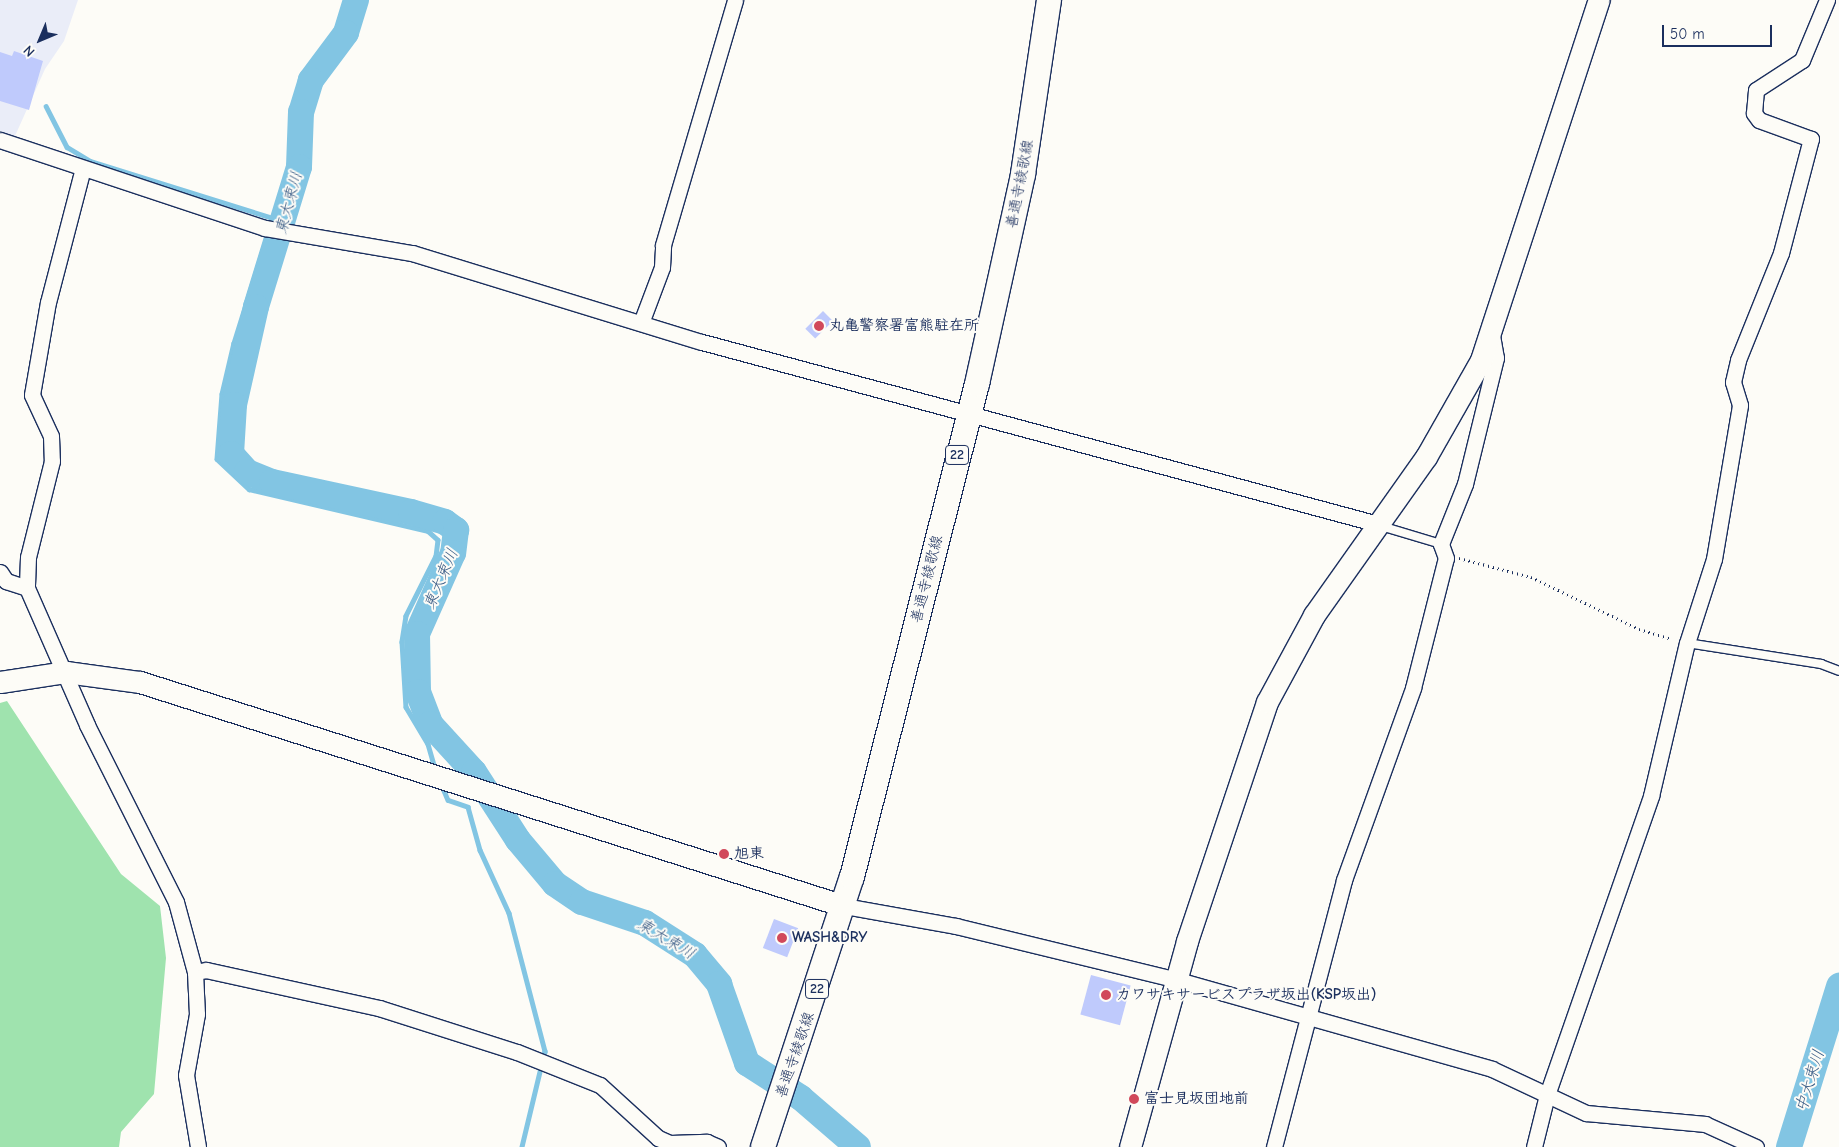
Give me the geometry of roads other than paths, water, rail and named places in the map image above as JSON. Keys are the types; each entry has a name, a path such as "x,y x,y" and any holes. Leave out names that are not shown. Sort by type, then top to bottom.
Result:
{"main road":[{"name":"善通寺綾歌線","path":"763,1147 790,1073 844,906 969,413 1023,174 1050,0"}],"street":[{"path":"641,323 662,267 663,245 735,0"},
{"path":"1130,1147 1178,980 1187,941 1267,702 1314,615 1378,524 1465,393 1492,335 1599,0"},
{"path":"1534,1147 1546,1094 1651,796 1687,643 1714,559 1740,405 1733,382 1738,360 1780,253 1811,139 1759,120 1754,112 1756,90 1802,60 1827,0"},
{"path":"0,140 266,228 295,236 412,253 641,323 1378,524"},
{"path":"83,168 48,302 32,395 51,436 52,461 28,557 27,588 66,672 87,726 166,877 195,972 197,1014 186,1074 198,1147"},
{"path":"1274,1147 1310,1016 1344,880 1413,688 1442,548 1468,474 1496,358 1492,335"},
{"path":"0,572 6,581 27,588"},
{"path":"0,682 66,672 140,682 512,803 844,906 956,926 1178,980 1310,1016 1492,1070 1546,1094 1557,1104 1586,1113 1705,1124 1756,1147"},
{"path":"195,972 206,970 379,1008 600,1085 658,1138 670,1143 706,1142 718,1147"}],"lane":[{"path":"1378,524 1442,548"},
{"path":"1687,643 1839,671"}],"waterway":[{"name":"東大束川","path":"356,0 346,33 311,80 301,112 299,167 256,307 234,405 231,454 247,472 272,482 411,512 445,522 456,530 453,553 417,634 418,692 430,724 474,772 518,840 555,884 582,902 645,923 695,955 719,984 747,1063 801,1098 858,1147"},
{"path":"46,106 67,147 90,161 286,222"},
{"path":"273,218 234,343 222,394 217,459 249,489 428,531 438,540 436,556 406,616 402,642 406,707 428,744 435,769"},
{"path":"217,459 231,454"},
{"path":"442,786 448,800 468,807 480,850 509,913 545,1051 522,1147"},
{"name":"中大束川","path":"1789,1147 1839,986"}],"place":[{"name":"丸亀警察署富熊駐在所","path":"819,326"},
{"name":"旭東","path":"724,854"},
{"name":"WASH&DRY","path":"782,938"},
{"name":"カワサキサービスプラザ坂出(KSP坂出)","path":"1106,995"},
{"name":"富士見坂団地前","path":"1134,1099"}]}
